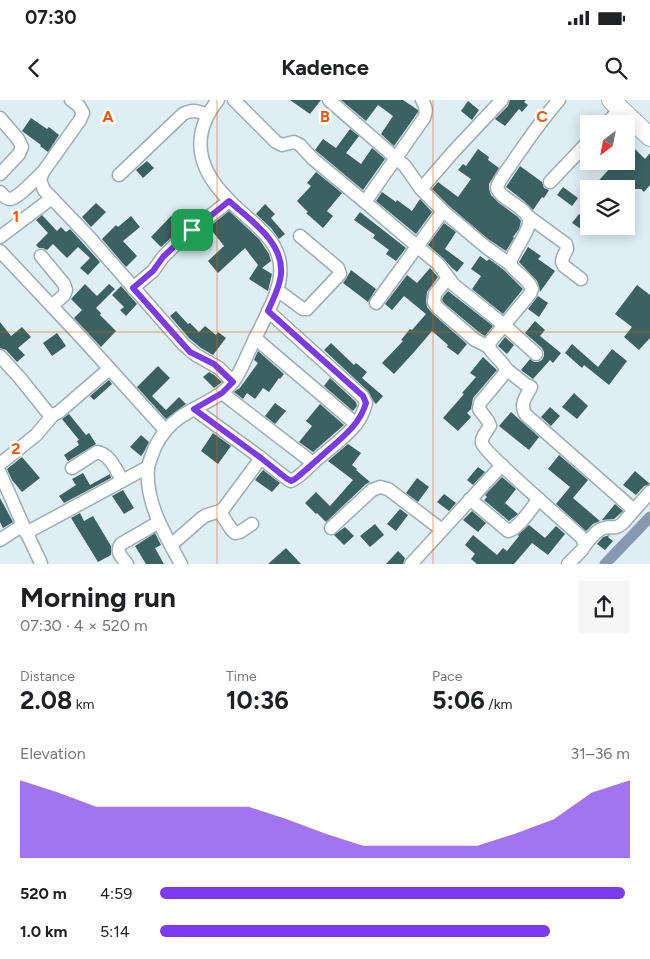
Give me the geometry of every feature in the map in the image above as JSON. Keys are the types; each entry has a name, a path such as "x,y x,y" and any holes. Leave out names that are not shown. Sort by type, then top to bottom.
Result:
{"main road":[{"path":"616,104 650,137"}],"street":[{"path":"0,192 6,198 11,199 43,172 83,113 79,106 70,100"},
{"path":"181,564 159,522 152,502 148,468 159,439 165,430 179,418 222,393 233,382 268,311 281,275 281,261 274,246 259,228 220,191 212,181 203,162 199,142 203,124 218,100"},
{"path":"234,100 276,142 282,145 294,142 300,145 313,159 438,264 454,285 504,325 536,354"},
{"path":"329,100 405,166 421,189 444,211 510,264 513,270 530,283 532,289 530,294 490,342 489,347"},
{"path":"365,202 424,118 426,112 422,100"},
{"path":"421,189 502,100"},
{"path":"559,100 537,126 499,180 497,187 500,193 529,217 566,244 567,249 562,262 564,266 581,279"},
{"path":"119,175 183,114 190,110 207,115"},
{"path":"0,118 18,139 22,147 19,154 0,174"},
{"path":"550,182 580,150"},
{"path":"43,172 40,180 44,190 90,238 190,352 214,364 233,382"},
{"path":"0,237 52,198"},
{"path":"133,288 153,271 163,257 181,240 229,201"},
{"path":"376,303 444,211"},
{"path":"510,264 511,257 523,239 529,223 529,217"},
{"path":"277,290 303,309 307,309 340,274 338,268 300,236"},
{"path":"0,251 165,430"},
{"path":"41,256 64,284 66,290 64,295 52,306"},
{"path":"448,278 435,294 434,302 438,308 476,340 489,347 506,369 531,387 522,404 522,410 526,415 634,510"},
{"path":"194,409 291,481 356,424 364,411 366,403 363,396 268,311"},
{"path":"255,338 356,424"},
{"path":"0,356 48,413 53,415"},
{"path":"0,464 36,436 53,415 109,369"},
{"path":"506,369 480,403 479,409 490,426 483,436 482,442 484,447 582,538 585,545"},
{"path":"222,393 313,463"},
{"path":"72,468 97,452 102,452 107,456 122,480"},
{"path":"171,545 203,517 220,512 261,458"},
{"path":"411,564 502,465"},
{"path":"0,540 148,468"},
{"path":"1,476 40,564"},
{"path":"331,528 372,490 380,487 388,490 442,530"},
{"path":"568,564 602,528 618,527 623,523 650,492"},
{"path":"470,499 508,531 517,526 539,499"},
{"path":"220,512 231,530 235,533 252,524"},
{"path":"127,564 118,548 159,522"}],"building":[{"path":"290,100 321,100 310,114"},
{"path":"341,100 403,100 418,110 418,112 394,146 381,134 393,116 378,105 366,121"},
{"path":"510,100 526,100 524,102 528,105 522,112 519,109 505,126 495,119 508,106"},
{"path":"468,101 479,110 472,120 461,111"},
{"path":"31,118 47,129 49,127 59,135 48,152 22,131"},
{"path":"350,129 359,136 346,153 361,164 372,148 385,159 363,190 315,150 323,139 336,148"},
{"path":"478,149 499,168 489,184 491,195 521,221 519,229 506,251 488,239 432,189 438,182 458,197 471,179 458,170 463,164 466,166"},
{"path":"635,149 645,159 650,153 650,185 644,192 641,189 635,189 635,180 599,180 608,170 635,170"},
{"path":"147,161 154,168 143,178 136,170"},
{"path":"520,166 542,182 544,188 549,190 533,210 506,187"},
{"path":"316,172 342,193 327,211 333,216 323,228 306,213 308,212 297,201 311,186 307,183"},
{"path":"563,187 578,198 572,206 557,195"},
{"path":"382,192 412,211 420,199 432,212 416,234 376,201"},
{"path":"96,203 106,212 91,227 82,217"},
{"path":"265,204 275,214 271,218 285,234 279,239 271,228 256,214"},
{"path":"229,211 259,239 269,254 271,261 262,268 272,274 268,291 249,279 258,265 245,248 218,273 208,261 224,246 209,227"},
{"path":"360,212 406,248 396,261 386,254 389,250 373,238 375,235 354,220"},
{"path":"579,214 580,215 580,228 572,223"},
{"path":"42,215 57,231 61,227 66,232 70,229 100,262 88,275 80,268 90,258 78,247 67,258 53,244 47,250 36,245 48,233 36,220"},
{"path":"131,216 140,227 123,241 137,256 126,267 102,239 116,225 118,227"},
{"path":"171,216 183,227 161,247 151,237"},
{"path":"444,223 456,232 445,249 464,263 457,272 428,245"},
{"path":"528,247 541,256 538,259 555,271 540,292 537,281 519,262"},
{"path":"480,256 487,261 489,259 504,270 523,289 503,314 472,289 481,276 471,269"},
{"path":"430,268 438,277 427,292 427,307 467,344 458,355 447,347 448,345 432,331 394,374 382,363 403,341 401,340 410,329 412,330 426,314 404,296 392,310 385,304 407,275 417,283"},
{"path":"351,270 376,289 368,302 343,283"},
{"path":"85,284 97,296 109,284 115,289 96,308 101,313 100,315 116,331 101,347 74,318 82,310 71,299"},
{"path":"637,285 650,295 650,338 639,350 624,337 632,327 615,314"},
{"path":"121,286 137,304 126,316 120,310 124,307 112,295"},
{"path":"448,291 493,326 485,336 444,303 443,297"},
{"path":"538,296 548,303 539,317 528,309"},
{"path":"176,311 188,324 190,323 199,332 205,326 216,335 218,332 226,338 213,355 189,338 170,316"},
{"path":"535,321 545,330 540,336 561,353 553,363 550,360 533,379 521,370 530,359 538,362 544,356 542,348 525,333"},
{"path":"0,322 11,336 22,327 31,337 18,348 25,355 17,362 6,350 0,348"},
{"path":"57,333 66,346 52,356 43,343"},
{"path":"505,337 514,345 507,354 498,346"},
{"path":"331,343 354,365 356,363 367,372 362,378 383,396 376,404 368,391 324,350"},
{"path":"572,344 598,367 612,349 627,361 609,385 584,365 582,368 565,353"},
{"path":"258,351 284,374 269,392 263,388 255,399 247,393 243,399 234,392 239,389 258,363 254,360"},
{"path":"483,357 497,370 473,398 471,409 467,413 471,417 458,431 443,418 476,377 470,373"},
{"path":"158,366 170,378 152,396 166,410 179,397 186,404 166,419 137,387"},
{"path":"209,372 222,382 214,388 203,377"},
{"path":"330,378 356,402 357,406 353,411 324,386"},
{"path":"109,380 112,384 94,400 90,396"},
{"path":"574,393 588,406 577,419 562,407"},
{"path":"275,403 286,411 275,424 265,416"},
{"path":"320,404 344,425 313,452 299,442 312,426 306,421"},
{"path":"550,407 560,416 551,426 541,417"},
{"path":"511,412 539,437 529,450 499,426"},
{"path":"69,414 86,435 89,433 96,444 68,461 64,455 79,445 77,441 79,440 62,419"},
{"path":"213,433 231,446 218,464 201,451"},
{"path":"141,435 149,442 141,456 130,447"},
{"path":"348,444 361,453 352,465 370,482 326,522 305,503 316,492 330,506 353,480 328,461"},
{"path":"559,455 588,480 573,498 600,521 593,524 586,531 556,504 570,487 548,469"},
{"path":"22,457 40,478 22,492 12,480 7,469"},
{"path":"478,467 485,472 473,485 467,480"},
{"path":"263,470 280,483 272,492 255,480"},
{"path":"635,471 650,484 644,486 636,495 623,485"},
{"path":"83,473 90,485 110,474 111,478 64,503 59,496 76,485 72,479"},
{"path":"502,477 516,489 505,503 518,514 509,521 484,500 487,497 485,495"},
{"path":"417,478 429,487 418,502 406,493"},
{"path":"123,490 134,508 124,514 112,496"},
{"path":"444,494 456,503 449,511 437,502"},
{"path":"0,498 13,522 3,528 0,522"},
{"path":"615,504 623,511 614,519 602,520"},
{"path":"400,509 408,515 396,531 387,524"},
{"path":"472,511 486,523 478,532 463,520"},
{"path":"80,513 84,521 93,516 111,546 111,555 98,562 71,518"},
{"path":"375,524 384,535 370,547 360,536"},
{"path":"529,525 545,538 556,526 565,534 548,555 532,543 514,564 477,564 471,559 475,554 465,545 473,535 497,555 503,548 507,551 518,535"},
{"path":"345,527 354,536 344,545 334,535"},
{"path":"155,533 161,545 155,548 164,564 146,564 135,546"},
{"path":"610,535 608,537 613,541 605,550 597,544 603,537"},
{"path":"286,548 301,564 268,564"},
{"path":"398,551 405,558 403,564 386,564"}],"waterway":[{"path":"605,564 650,517"}],"route":[{"path":"229,201 259,228 274,246 281,261 281,275 268,311 363,396 366,403 364,411 356,424 291,481 194,409 222,393 233,382 214,364 190,352 133,288 153,271 159,261 192,230 229,201"}]}
